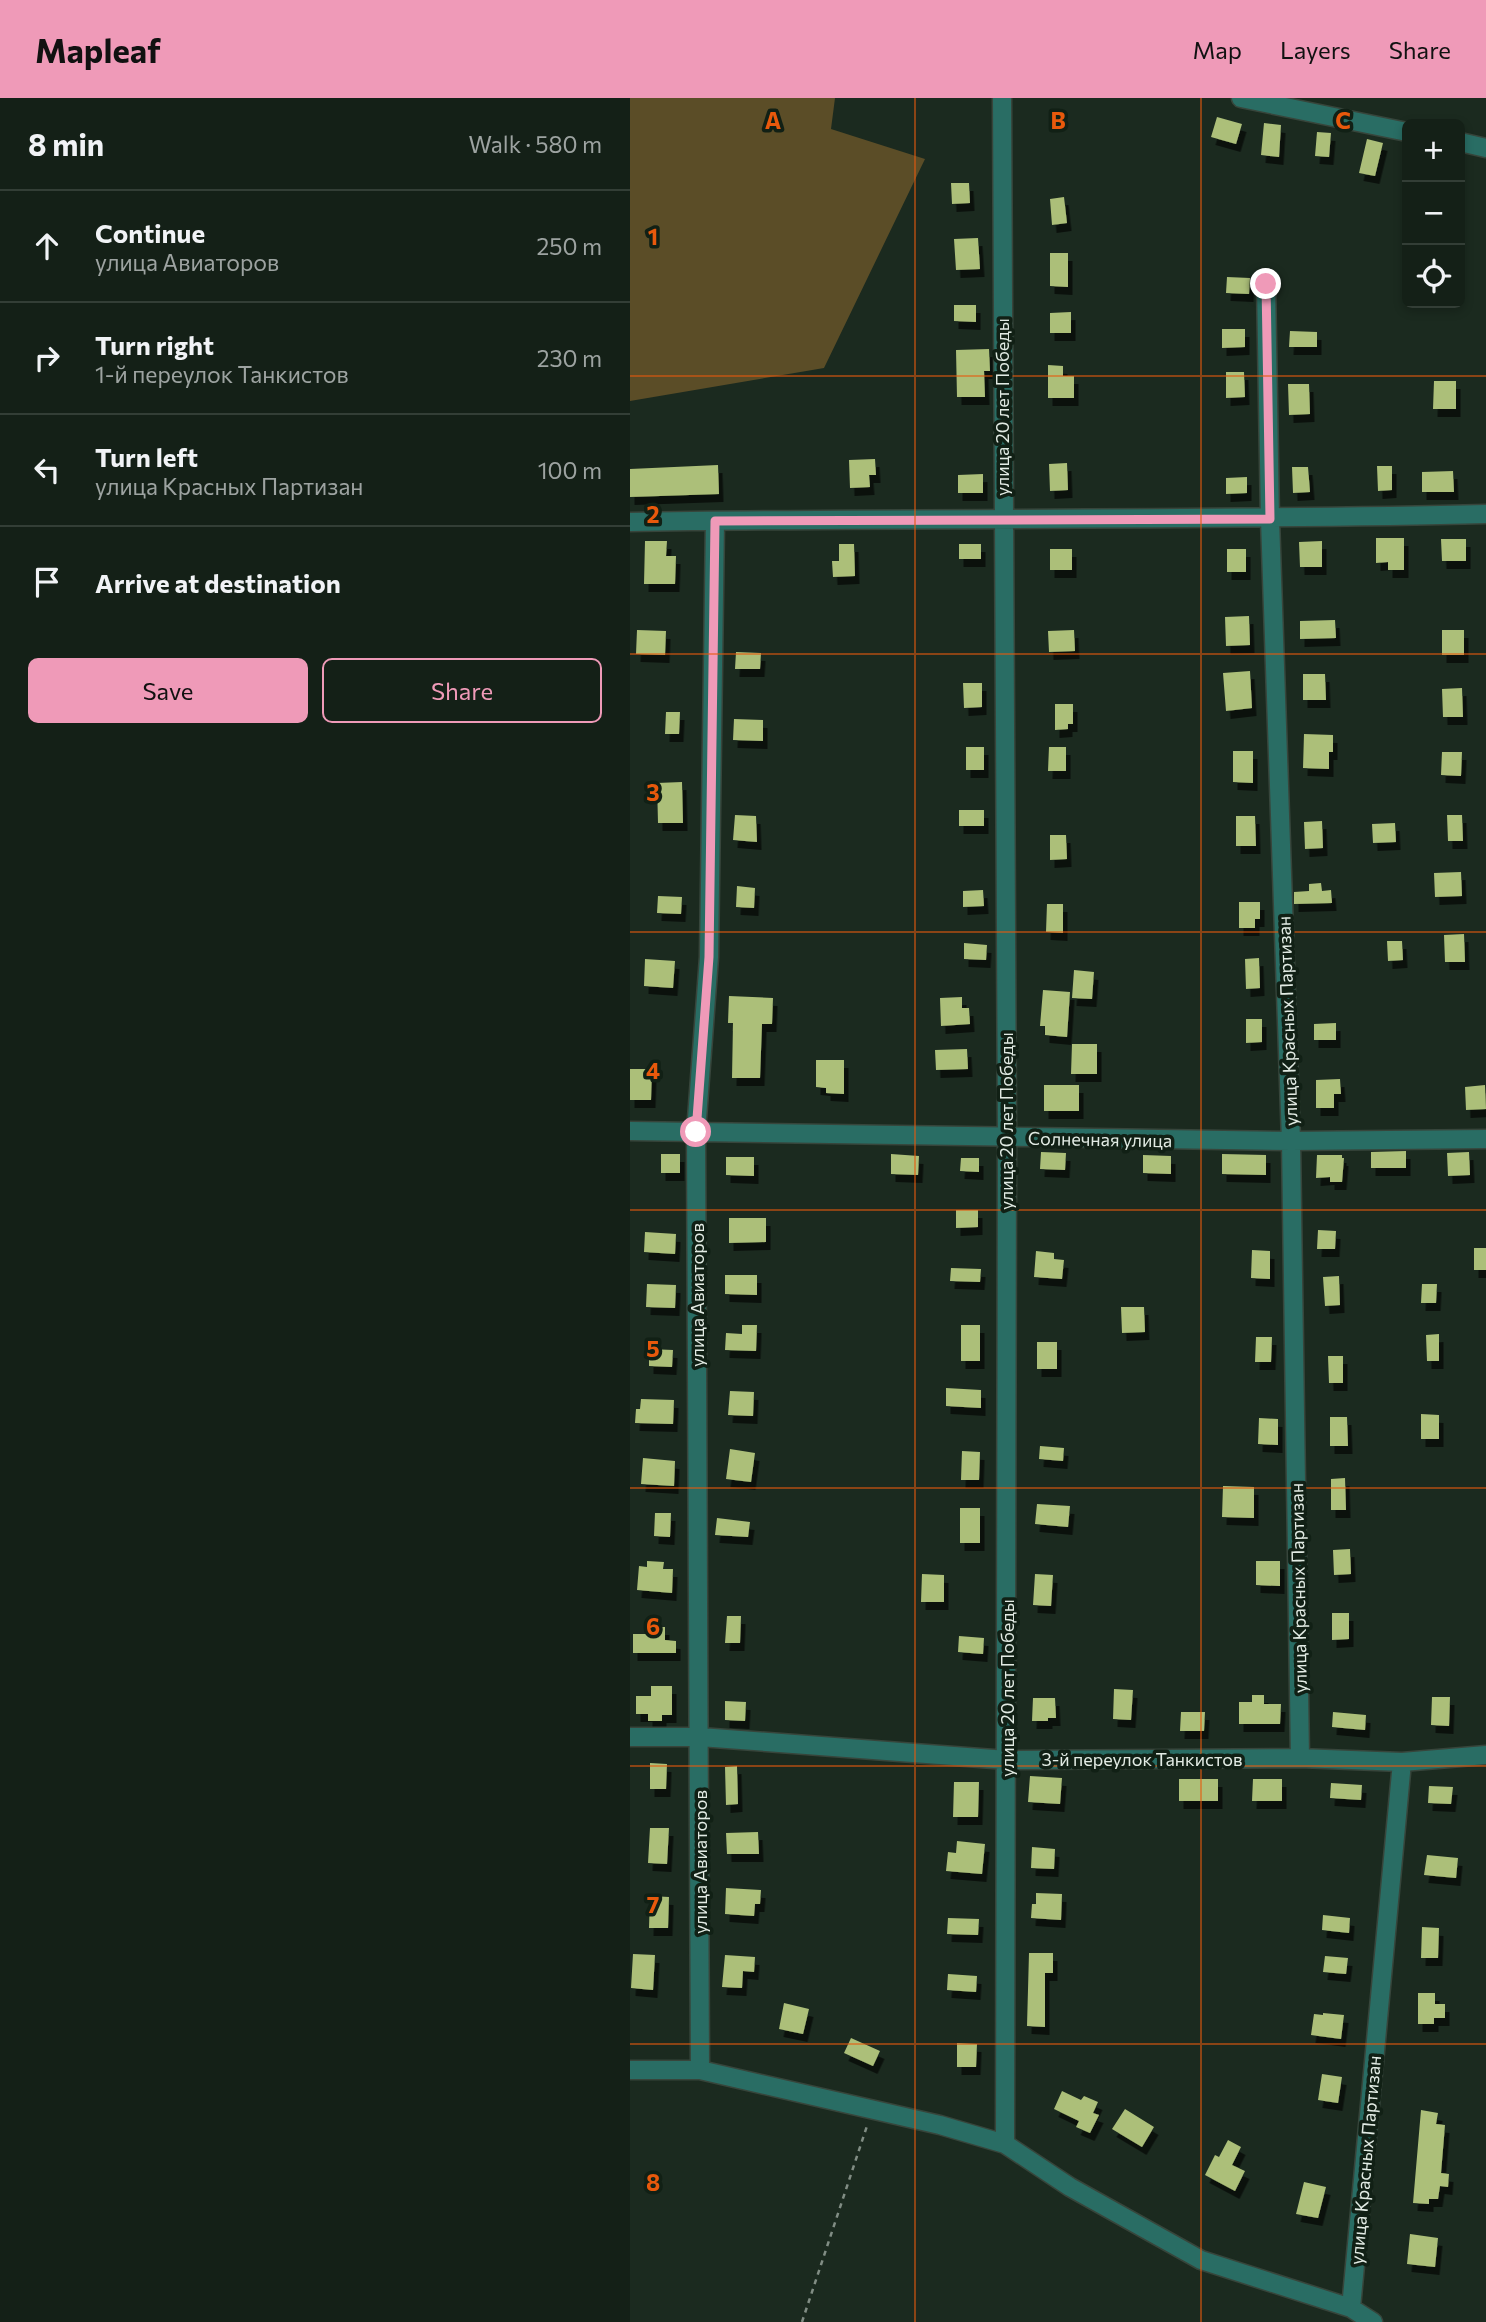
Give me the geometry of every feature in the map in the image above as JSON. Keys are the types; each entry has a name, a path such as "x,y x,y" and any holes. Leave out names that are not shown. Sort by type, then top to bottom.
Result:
{"street":[{"name":"улица 20 лет Победы","path":"1002,98 1007,1138 1005,2144"},
{"path":"1241,98 1402,131"},
{"path":"1465,143 1486,148"},
{"name":"улица Красных Партизан","path":"1266,284 1270,519 1291,1141 1300,1758"},
{"path":"630,522 1002,518 1270,519 1486,514"},
{"name":"улица Авиаторов","path":"700,2070 696,1132 709,957 715,521"},
{"name":"Солнечная улица","path":"630,1131 1291,1141 1486,1139"},
{"name":"3-й переулок Танкистов","path":"630,1737 700,1737 1007,1760 1300,1758 1402,1762 1486,1755"},
{"name":"улица Красных Партизан","path":"1351,2308 1402,1762"},
{"path":"630,2070 700,2070 940,2125 1005,2144 1070,2187 1201,2260 1351,2308 1373,2322"}],"path":[{"path":"802,2322 873,2109"}],"shaded area":[{"path":"630,98 835,98 831,129 925,159 824,368 630,401"}],"building":[{"path":"1217,117 1242,124 1236,144 1211,137"},
{"path":"1264,123 1281,125 1279,157 1261,155"},
{"path":"1317,132 1331,133 1329,157 1315,156"},
{"path":"1367,139 1383,143 1375,176 1359,173"},
{"path":"951,183 969,183 970,203 952,204"},
{"path":"1064,197 1067,223 1052,225 1050,199"},
{"path":"978,238 980,269 956,270 954,239"},
{"path":"1050,253 1068,253 1068,287 1050,286"},
{"path":"1227,277 1250,278 1249,294 1226,293"},
{"path":"954,305 976,305 976,322 954,321"},
{"path":"1071,312 1071,333 1050,333 1050,313"},
{"path":"1222,329 1245,329 1245,347 1222,348"},
{"path":"1290,331 1317,332 1317,347 1289,347"},
{"path":"989,349 990,371 984,371 985,397 957,397 956,350"},
{"path":"1048,365 1063,366 1063,376 1074,376 1074,398 1048,398"},
{"path":"1226,372 1244,372 1245,397 1226,398"},
{"path":"1434,381 1456,381 1456,409 1433,409"},
{"path":"1288,384 1309,384 1310,414 1289,415"},
{"path":"875,459 876,475 869,475 870,487 850,488 849,460"},
{"path":"1067,463 1068,490 1050,491 1049,464"},
{"path":"718,465 719,494 630,497 630,469"},
{"path":"1377,466 1392,466 1392,490 1378,491"},
{"path":"1292,467 1308,467 1310,492 1293,493"},
{"path":"1453,471 1454,492 1422,492 1422,472"},
{"path":"983,474 983,493 958,493 958,475"},
{"path":"1247,477 1247,493 1226,494 1226,478"},
{"path":"1376,538 1404,538 1404,570 1388,570 1388,562 1376,563"},
{"path":"1441,539 1466,539 1466,561 1442,561"},
{"path":"645,541 667,541 666,556 676,556 675,584 644,584"},
{"path":"1322,541 1322,567 1300,567 1299,542"},
{"path":"839,544 854,544 855,576 833,577 832,561 839,561"},
{"path":"959,544 981,544 981,559 959,559"},
{"path":"1050,549 1072,549 1072,570 1050,570"},
{"path":"1227,549 1246,549 1246,572 1227,572"},
{"path":"1249,616 1250,645 1226,646 1225,617"},
{"path":"1335,620 1336,638 1300,639 1300,621"},
{"path":"637,630 666,631 665,655 636,654"},
{"path":"1074,630 1075,651 1049,652 1048,631"},
{"path":"1442,630 1464,630 1464,655 1442,655"},
{"path":"736,652 761,653 760,669 735,669"},
{"path":"1250,671 1252,708 1226,711 1223,673"},
{"path":"1303,674 1325,674 1326,700 1303,700"},
{"path":"963,683 982,683 982,707 964,708"},
{"path":"1462,688 1463,717 1443,717 1442,689"},
{"path":"1055,704 1073,704 1073,724 1068,724 1068,729 1055,730"},
{"path":"666,712 680,712 679,734 665,734"},
{"path":"734,719 763,720 763,741 733,740"},
{"path":"1304,734 1333,735 1329,769 1303,768"},
{"path":"966,747 984,747 984,770 966,770"},
{"path":"1049,747 1066,747 1066,771 1048,771"},
{"path":"1233,751 1253,751 1253,783 1233,782"},
{"path":"1442,752 1462,752 1461,776 1441,775"},
{"path":"682,782 683,823 658,823 657,783"},
{"path":"959,810 984,810 984,826 959,826"},
{"path":"735,815 756,816 757,842 733,840"},
{"path":"1447,815 1462,815 1463,841 1448,841"},
{"path":"1236,816 1255,816 1256,846 1236,846"},
{"path":"1322,821 1323,848 1305,849 1304,822"},
{"path":"1395,823 1396,842 1373,843 1372,824"},
{"path":"1050,835 1066,835 1067,859 1050,860"},
{"path":"1461,872 1462,896 1435,897 1434,873"},
{"path":"1321,883 1322,891 1331,890 1332,903 1294,904 1294,892 1309,891 1309,884"},
{"path":"737,886 755,888 754,908 736,907"},
{"path":"983,890 984,906 963,907 963,891"},
{"path":"658,896 682,897 681,914 657,913"},
{"path":"1239,902 1260,902 1260,919 1255,919 1255,928 1239,928"},
{"path":"1047,904 1063,904 1063,933 1046,932"},
{"path":"1464,934 1465,962 1445,962 1444,935"},
{"path":"1387,941 1402,941 1403,960 1388,961"},
{"path":"964,943 987,945 986,960 964,959"},
{"path":"1259,958 1260,988 1246,989 1245,959"},
{"path":"645,959 675,961 673,988 644,986"},
{"path":"1074,970 1094,972 1092,999 1072,998"},
{"path":"1043,990 1070,992 1067,1037 1045,1035 1045,1026 1040,1026"},
{"path":"729,996 773,998 772,1024 762,1024 760,1078 732,1078 733,1023 728,1023"},
{"path":"962,997 962,1008 969,1008 970,1024 941,1026 940,998"},
{"path":"1246,1019 1262,1019 1262,1042 1246,1043"},
{"path":"1336,1023 1336,1040 1314,1040 1314,1024"},
{"path":"1072,1044 1097,1044 1097,1074 1071,1074"},
{"path":"967,1049 968,1069 936,1070 935,1050"},
{"path":"816,1060 844,1060 844,1094 826,1093 826,1088 816,1087"},
{"path":"630,1069 652,1069 651,1100 630,1100"},
{"path":"1340,1079 1341,1094 1334,1094 1334,1108 1316,1108 1316,1080"},
{"path":"1044,1085 1079,1085 1079,1111 1044,1111"},
{"path":"1485,1085 1486,1109 1466,1110 1465,1087"},
{"path":"1406,1151 1406,1168 1371,1168 1371,1152"},
{"path":"1041,1152 1066,1153 1065,1170 1040,1169"},
{"path":"1469,1152 1470,1175 1448,1176 1447,1153"},
{"path":"661,1154 680,1154 680,1173 661,1173"},
{"path":"891,1154 919,1156 918,1175 891,1174"},
{"path":"1222,1154 1266,1155 1266,1175 1222,1174"},
{"path":"1143,1155 1171,1156 1171,1174 1143,1173"},
{"path":"1317,1155 1342,1155 1342,1182 1330,1182 1330,1177 1316,1178"},
{"path":"726,1157 754,1157 754,1176 726,1175"},
{"path":"961,1158 979,1158 979,1172 960,1171"},
{"path":"956,1210 978,1210 978,1227 956,1228"},
{"path":"729,1218 766,1218 766,1242 729,1243"},
{"path":"1318,1230 1336,1231 1335,1249 1317,1249"},
{"path":"645,1232 676,1234 675,1254 644,1252"},
{"path":"1474,1248 1486,1248 1486,1270 1474,1270"},
{"path":"1252,1250 1270,1251 1270,1279 1251,1278"},
{"path":"1036,1251 1054,1253 1054,1259 1064,1260 1062,1279 1034,1277"},
{"path":"951,1268 981,1269 980,1282 950,1281"},
{"path":"725,1275 757,1275 757,1295 725,1294"},
{"path":"1339,1276 1340,1305 1325,1306 1323,1277"},
{"path":"647,1284 676,1285 675,1308 646,1307"},
{"path":"1422,1284 1437,1284 1436,1303 1421,1303"},
{"path":"1121,1307 1144,1307 1145,1332 1122,1333"},
{"path":"742,1325 757,1325 756,1351 725,1350 726,1333 742,1334"},
{"path":"961,1325 980,1325 980,1361 961,1361"},
{"path":"1439,1334 1439,1361 1427,1361 1426,1335"},
{"path":"1256,1337 1272,1337 1271,1362 1255,1362"},
{"path":"1037,1342 1057,1342 1057,1369 1037,1369"},
{"path":"649,1349 673,1350 672,1367 649,1366"},
{"path":"1328,1356 1343,1356 1343,1383 1329,1383"},
{"path":"946,1388 981,1390 981,1408 946,1406"},
{"path":"730,1391 754,1392 753,1416 728,1415"},
{"path":"641,1399 674,1400 673,1424 635,1423 636,1409 640,1409"},
{"path":"1421,1414 1439,1415 1439,1439 1421,1439"},
{"path":"1330,1417 1347,1417 1348,1446 1330,1446"},
{"path":"1259,1418 1278,1419 1278,1445 1258,1444"},
{"path":"1040,1446 1064,1448 1063,1461 1039,1459"},
{"path":"730,1449 755,1453 751,1482 726,1479"},
{"path":"962,1451 980,1452 979,1480 961,1480"},
{"path":"643,1458 675,1461 674,1486 641,1484"},
{"path":"1345,1478 1346,1510 1331,1510 1331,1479"},
{"path":"1223,1486 1254,1487 1254,1518 1222,1517"},
{"path":"1037,1504 1070,1506 1068,1527 1035,1524"},
{"path":"960,1508 980,1508 980,1543 960,1543"},
{"path":"655,1513 671,1513 670,1537 654,1536"},
{"path":"717,1518 750,1522 748,1537 715,1535"},
{"path":"1350,1549 1351,1574 1334,1575 1333,1550"},
{"path":"647,1561 664,1562 663,1569 673,1569 672,1593 637,1590 639,1566 647,1567"},
{"path":"1256,1561 1280,1561 1280,1586 1256,1585"},
{"path":"922,1574 944,1575 944,1602 921,1602"},
{"path":"1035,1574 1053,1575 1051,1606 1033,1605"},
{"path":"1332,1613 1349,1613 1349,1639 1332,1640"},
{"path":"727,1616 741,1616 740,1643 725,1643"},
{"path":"646,1627 665,1627 665,1640 676,1641 676,1653 633,1653 633,1634 646,1634"},
{"path":"959,1636 984,1638 983,1654 958,1652"},
{"path":"651,1686 672,1686 672,1715 662,1715 662,1721 648,1721 648,1714 636,1714 636,1696 651,1696"},
{"path":"1114,1689 1133,1690 1131,1720 1113,1719"},
{"path":"1252,1695 1264,1695 1264,1704 1281,1704 1280,1724 1239,1724 1239,1702 1252,1702"},
{"path":"1432,1697 1450,1697 1449,1726 1431,1725"},
{"path":"1033,1698 1055,1698 1056,1718 1032,1721"},
{"path":"725,1701 746,1702 745,1721 725,1720"},
{"path":"1181,1712 1205,1712 1204,1731 1180,1731"},
{"path":"1333,1712 1366,1715 1365,1730 1332,1727"},
{"path":"650,1763 667,1764 666,1789 650,1789"},
{"path":"737,1766 738,1804 726,1805 725,1767"},
{"path":"1030,1776 1062,1778 1060,1804 1028,1802"},
{"path":"1179,1779 1218,1779 1218,1801 1179,1801"},
{"path":"1253,1779 1282,1779 1282,1801 1252,1801"},
{"path":"954,1782 979,1782 978,1817 953,1817"},
{"path":"1331,1783 1362,1785 1361,1800 1330,1798"},
{"path":"1429,1786 1453,1787 1451,1804 1428,1803"},
{"path":"650,1828 669,1828 667,1864 648,1863"},
{"path":"758,1832 759,1854 727,1854 726,1833"},
{"path":"957,1841 985,1844 982,1874 946,1871 948,1852 956,1853"},
{"path":"1032,1847 1055,1849 1054,1869 1031,1868"},
{"path":"1427,1855 1458,1858 1456,1878 1424,1875"},
{"path":"726,1888 761,1890 760,1904 755,1904 754,1916 725,1914"},
{"path":"1036,1893 1062,1894 1061,1920 1031,1918 1032,1904 1036,1904"},
{"path":"650,1896 669,1897 668,1928 649,1928"},
{"path":"1323,1915 1350,1918 1349,1933 1322,1930"},
{"path":"948,1918 979,1919 978,1935 947,1934"},
{"path":"1422,1927 1439,1928 1438,1958 1421,1958"},
{"path":"1029,1953 1053,1953 1053,1973 1045,1973 1045,2027 1027,2026"},
{"path":"633,1954 655,1955 653,1990 631,1988"},
{"path":"725,1955 755,1957 754,1972 743,1971 742,1988 722,1987"},
{"path":"1325,1956 1348,1958 1346,1974 1323,1972"},
{"path":"948,1974 977,1976 976,1992 947,1990"},
{"path":"1418,1993 1435,1993 1435,2004 1445,2004 1445,2018 1434,2018 1434,2024 1418,2024"},
{"path":"784,2003 809,2009 803,2034 779,2029"},
{"path":"1314,2014 1344,2015 1341,2039 1311,2035"},
{"path":"851,2038 880,2051 873,2066 844,2053"},
{"path":"957,2043 977,2044 976,2067 957,2067"},
{"path":"1322,2074 1342,2077 1338,2103 1318,2100"},
{"path":"1062,2091 1081,2100 1084,2096 1098,2102 1093,2113 1099,2115 1090,2133 1076,2127 1079,2121 1054,2109"},
{"path":"1125,2109 1154,2127 1142,2147 1112,2129"},
{"path":"1421,2110 1438,2113 1436,2124 1445,2125 1441,2173 1449,2174 1448,2187 1440,2186 1438,2199 1429,2199 1429,2204 1413,2203"},
{"path":"1228,2140 1241,2147 1232,2165 1245,2171 1235,2191 1205,2175 1215,2155 1219,2157"},
{"path":"1304,2182 1326,2187 1318,2218 1296,2214"},
{"path":"1410,2234 1438,2238 1435,2267 1407,2264"}],"route":[{"path":"696,1132 709,957 715,521 1270,519 1266,284"}]}
